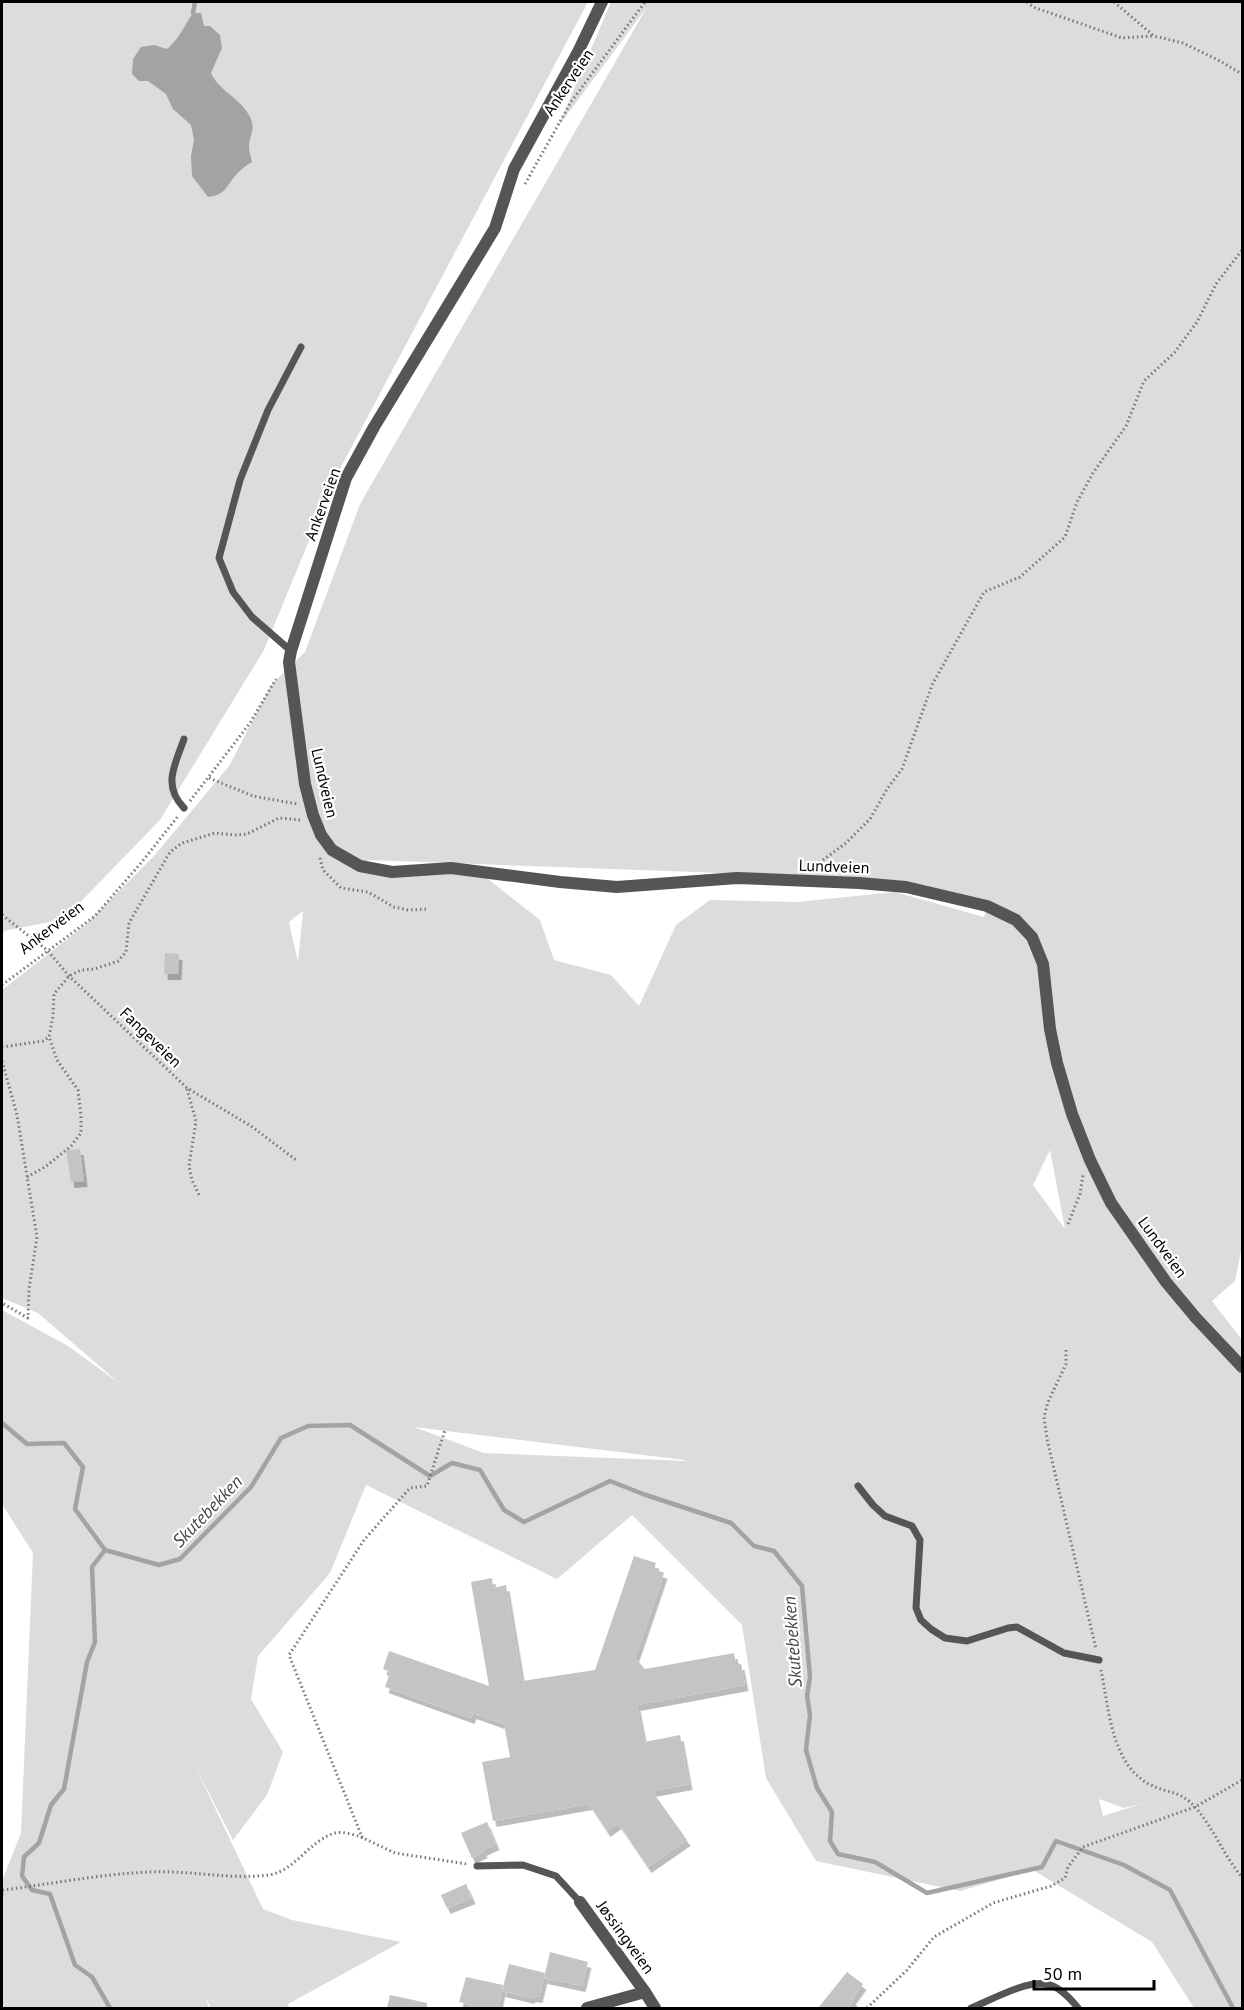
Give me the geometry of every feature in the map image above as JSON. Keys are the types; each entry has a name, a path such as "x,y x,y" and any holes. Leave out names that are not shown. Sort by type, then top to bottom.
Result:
{"street":[{"name":"Ankerveien","path":"290,657 346,478 374,427 495,228 504,206 514,169 602,2"},
{"name":"Lundveien","path":"290,657 305,784 313,815 321,835 332,850 360,866 392,872 451,868 617,887 737,878 859,883 906,887 987,906 1016,920 1032,937 1043,964 1050,1029 1057,1063 1072,1114 1090,1160 1112,1203 1160,1272 1196,1318 1242,1367"},
{"name":"Jøssingveien","path":"580,1902 655,2008"},
{"name":"Jøssingveien","path":"587,2008 645,1992"}],"lane":[{"path":"290,657 233,592 219,558 240,480 268,410 301,347"},
{"path":"184,739 172,776 172,790 184,808"},
{"path":"858,1486 885,1516 912,1526 920,1540 916,1608 921,1620 931,1629 945,1638 966,1641 1017,1627 1064,1653 1099,1660"},
{"path":"477,1866 523,1865 556,1876 580,1902"},
{"path":"971,2008 1029,1985 1044,1983 1060,1990 1078,2008"}],"path":[{"name":"Ankerveien","path":"522,188 571,102 645,2"},
{"path":"1027,2 1033,7 1122,38 1154,36 1183,43 1220,60 1242,74"},
{"path":"1114,2 1154,36"},
{"path":"794,881 846,843 870,819 887,789 902,770 932,685 984,592 1020,577 1065,537 1077,502 1093,473 1126,426 1144,381 1175,352 1197,322 1216,284 1242,250"},
{"name":"Ankerveien","path":"2,985 95,916 209,778 250,723 290,657"},
{"path":"209,778 253,796 303,805 313,815"},
{"path":"27,1178 71,1146 81,1133 78,1090 57,1060 49,1036 54,994 69,976 81,970 95,969 118,961 126,952 129,923 170,852 182,843 215,833 247,834 279,818 305,820 321,835 318,849 323,870 341,888 368,892 394,907 408,910 429,909"},
{"name":"Fangeveien","path":"2,915 47,950 69,976 187,1088 252,1126 296,1160"},
{"path":"2,1047 43,1041 49,1036"},
{"path":"2,1061 17,1115 37,1237 29,1289 28,1318 2,1303"},
{"path":"187,1088 196,1121 189,1166 199,1195"},
{"path":"1068,1224 1080,1194 1081,1180 1090,1160"},
{"path":"1066,1350 1066,1364 1048,1402 1044,1417 1047,1439 1119,1749 1126,1764 1137,1776 1151,1785 1182,1795 1195,1807 1212,1829 1242,1877"},
{"path":"362,1837 289,1655 364,1540 410,1488 427,1486 445,1430"},
{"path":"867,2008 907,1970 934,1937 993,1903 1051,1886 1065,1878 1068,1867 1083,1847 1195,1807 1242,1780"},
{"path":"2,1895 3,1890 50,1885 92,1876 152,1871 211,1876 270,1875 283,1870 322,1840 336,1833 362,1837 395,1853 477,1866"}],"shaded area":[{"path":"2,2 588,2 334,480 264,650 160,820 64,919 4,931 2,937"},
{"path":"611,2 1242,2 1242,1252 1235,1281 1212,1301 1242,1340 1242,2008 1194,2008 1152,1942 1033,1870 960,1891 816,1861 766,1778 742,1625 632,1515 557,1579 366,1485 330,1573 258,1656 251,1699 283,1752 267,1795 233,1840 195,1766 263,1909 292,1920 401,1942 288,2004 289,2008 210,2008 207,1998 208,2008 2,2008 2,1881 21,1833 33,1553 2,1504 2,1310 68,1346 119,1383 38,1313 2,1298 2,990 84,926 154,856 229,766 271,685 305,652 360,504 647,7 558,127","holes":["368,860 832,877 987,908 984,917 895,892 797,902 710,900 676,925 639,1006 611,975 554,960 540,920 483,875 362,865","303,911 298,962 289,922","1050,1150 1065,1229 1033,1185","414,1427 685,1460 484,1453","1099,1799 1124,1808 1144,1803 1103,1816"]},
{"path":"193,13 201,13 204,26 210,26 220,35 222,48 211,73 219,85 245,109 252,124 249,147 252,162 239,172 223,192 208,197 192,176 191,156 194,140 191,125 173,109 166,94 148,81 139,81 132,74 133,59 141,47 154,45 167,49 178,37"}],"building":[{"path":"165,953 179,954 178,974 164,974"},
{"path":"80,1149 84,1181 71,1182 66,1150"},
{"path":"634,1556 656,1563 654,1569 664,1573 635,1658 645,1669 734,1653 736,1664 741,1664 745,1685 637,1705 644,1742 680,1735 689,1784 652,1791 687,1840 648,1867 618,1823 607,1831 589,1804 493,1821 482,1762 510,1757 504,1724 473,1713 471,1718 385,1687 390,1672 383,1669 389,1651 489,1686 471,1582 492,1578 493,1588 506,1585 522,1681 595,1670"},
{"path":"487,1822 496,1844 472,1858 461,1833"},
{"path":"466,1884 472,1898 447,1908 441,1895"},
{"path":"550,1952 588,1962 582,1986 544,1978"},
{"path":"509,1964 545,1973 539,1997 532,1996 531,1998 502,1991"},
{"path":"847,1972 863,1984 848,2008 818,2008"},
{"path":"466,1977 503,1985 498,2008 470,2008 471,2005 459,2002"},
{"path":"390,1995 427,2003 427,2008 387,2008"}],"waterway":[{"path":"193,13 195,2"},
{"path":"2,1423 27,1444 64,1443 83,1467 75,1509 105,1550"},
{"name":"Skutebekken","path":"105,1550 159,1565 180,1559 251,1487 281,1438 308,1426 350,1425 430,1476 452,1463 480,1470 504,1510 524,1522 610,1481 731,1523 754,1546 774,1551 802,1586 810,1677 807,1696 810,1715 806,1750 817,1788 832,1812 830,1841 838,1854 875,1862 927,1893 1042,1867 1056,1841 1124,1865 1170,1890 1233,2008"},
{"path":"105,1550 92,1567 95,1642 87,1662 64,1789 51,1805 39,1843 24,1857 22,1876 32,1890 50,1894 75,1965 92,1977 110,2008"}]}
